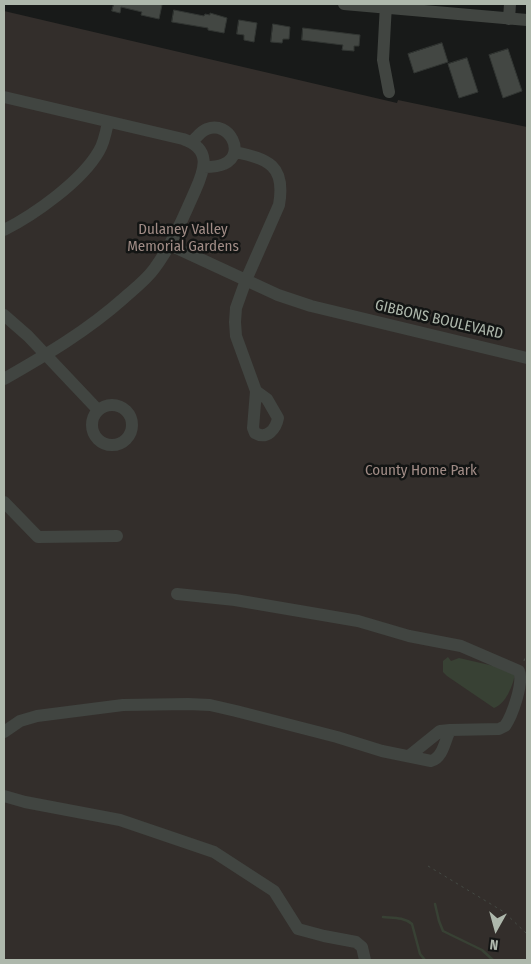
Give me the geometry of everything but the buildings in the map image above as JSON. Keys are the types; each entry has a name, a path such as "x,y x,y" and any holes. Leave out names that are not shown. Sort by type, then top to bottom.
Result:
{"street":[{"path":"344,4 386,6 527,20"},
{"path":"508,19 510,4"},
{"path":"386,6 383,60 389,92"},
{"path":"4,97 192,142 200,150 204,159 204,167 170,245 153,271 108,312 78,335 4,379"},
{"path":"4,230 39,208 69,185 99,151 108,122"},
{"path":"192,142 201,132 208,128 218,127 231,136 234,142 235,152 231,159 225,164 204,167"},
{"path":"235,152 266,161 273,167 280,184 281,193 279,205 246,280 236,308 236,336 256,391"},
{"name":"GIBBONS BOULEVARD","path":"170,245 278,294 343,315 527,358"},
{"path":"4,315 47,355 98,410"},
{"path":"4,502 38,536 117,536"},
{"path":"177,594 235,600 358,621 408,636 461,646 519,671 521,682 506,726 494,729 440,730 409,756"},
{"path":"4,732 20,720 37,716 123,705 210,705 337,737 362,746 431,761 436,760 439,756 450,730"},
{"path":"4,796 25,802 120,820 214,852 274,891 298,929 356,942 362,947 365,960"}],"path":[{"path":"428,866 504,912 527,934"}],"green space":[{"path":"4,11 397,103 398,100 527,127 527,960 4,960"}],"shaded area":[{"path":"448,657 451,661 459,658 507,669 515,674 511,689 502,703 494,708 447,676 443,672 443,661"}],"waterway":[{"path":"435,904 443,931 482,950 493,960"},
{"path":"383,917 402,919 412,924 420,954 425,960"}],"park label":[{"name":"Dulaney Valley Memorial Gardens","path":"183,238"},
{"name":"County Home Park","path":"421,471"}]}
